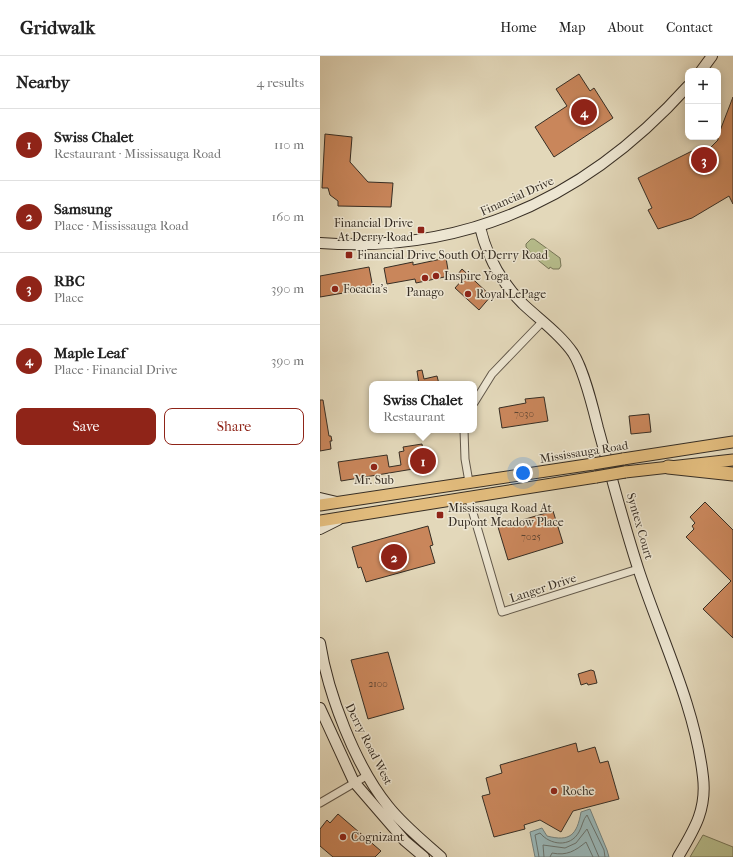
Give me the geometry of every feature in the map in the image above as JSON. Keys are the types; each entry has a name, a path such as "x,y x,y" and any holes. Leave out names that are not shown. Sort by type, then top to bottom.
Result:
{"highway":[{"path":"668,467 718,471 733,474"}],"main road":[{"name":"Mississauga Road","path":"320,505 733,442"},
{"path":"320,521 468,496 625,472 733,460"}],"street":[{"path":"703,68 712,56"},
{"name":"Financial Drive","path":"320,243 351,245 407,242 480,227 532,207 587,176 650,125 685,89"},
{"name":"Syntex Court","path":"480,227 486,248 496,271 508,288 524,305 543,321 573,353 587,388 638,569 678,679 691,721 703,777 703,805 699,819 678,857"},
{"path":"477,398 492,374 543,321"},
{"path":"464,433 464,459 469,482"},
{"name":"Langer Drive","path":"468,496 502,612 638,569"},
{"path":"320,498 337,502"},
{"path":"320,529 331,522 350,516"},
{"name":"Derry Road West","path":"320,643 323,663 335,706 368,775 388,806 413,832 441,857"},
{"path":"320,708 354,782 405,841 424,857"},
{"path":"320,803 368,775"}],"green space":[{"path":"531,239 534,239 560,258 561,266 559,269 553,269 550,267 549,269 529,253 530,251 526,247 526,244"},
{"path":"703,835 733,847 733,857 690,857"}],"water":[{"path":"590,809 609,857 535,857 530,832 542,828 547,836 555,838 567,837 575,831 581,812"}],"building":[{"path":"579,74 590,91 594,88 613,118 554,157 535,127 567,106 556,89"},
{"path":"733,97 733,204 729,196 692,218 658,229 648,210 652,208 638,178 692,151 696,157 707,151 718,140 721,140 721,128"},
{"path":"325,134 352,137 350,162 368,182 393,183 391,207 338,206 338,201 330,195 328,188 322,188"},
{"path":"446,258 449,276 416,283 415,279 387,284 384,268 413,262 413,265"},
{"path":"369,267 373,288 320,297 320,276"},
{"path":"462,269 491,296 479,310 455,288 463,279 458,274"},
{"path":"422,370 424,379 437,376 438,381 419,381 417,371"},
{"path":"544,397 548,421 502,428 499,408 526,403 525,399"},
{"path":"320,400 323,400 329,436 331,436 332,441 330,441 331,449 320,451"},
{"path":"649,414 651,432 631,434 629,416"},
{"path":"422,444 425,467 341,481 338,462 387,455 389,467 401,465 399,452 404,451 403,447"},
{"path":"705,502 733,530 733,638 703,609 731,581 686,537 694,529 692,526 695,523 690,517"},
{"path":"553,511 563,543 508,560 498,527"},
{"path":"428,526 433,545 430,546 435,563 366,582 361,567 358,568 352,547"},
{"path":"388,652 404,709 368,719 351,660"},
{"path":"591,670 594,671 597,683 588,685 587,683 581,685 578,674"},
{"name":"Roche","path":"576,743 578,752 595,747 600,763 608,761 619,799 573,811 561,832 540,820 524,825 525,829 494,837 482,796 490,794 486,778 502,773 500,765"},
{"name":"Cognizant","path":"338,814 381,851 375,857 333,857 320,846 320,829 327,820 330,823"}],"place":[{"name":"Maple Leaf","path":"584,112"},
{"name":"RBC","path":"704,160"},
{"name":"Financial Drive At Derry Road","path":"421,230"},
{"name":"Financial Drive South Of Derry Road","path":"349,255"},
{"name":"Inspire Yoga","path":"436,276"},
{"name":"Panago","path":"425,278"},
{"name":"Focacia's","path":"335,289"},
{"name":"Royal LePage","path":"468,294"},
{"name":"Swiss Chalet","path":"423,461"},
{"name":"Mr. Sub","path":"374,467"},
{"name":"Mississauga Road At Dupont Meadow Place","path":"440,515"},
{"name":"Samsung","path":"394,557"},
{"name":"Roche","path":"554,791"},
{"name":"Cognizant","path":"343,837"}]}
